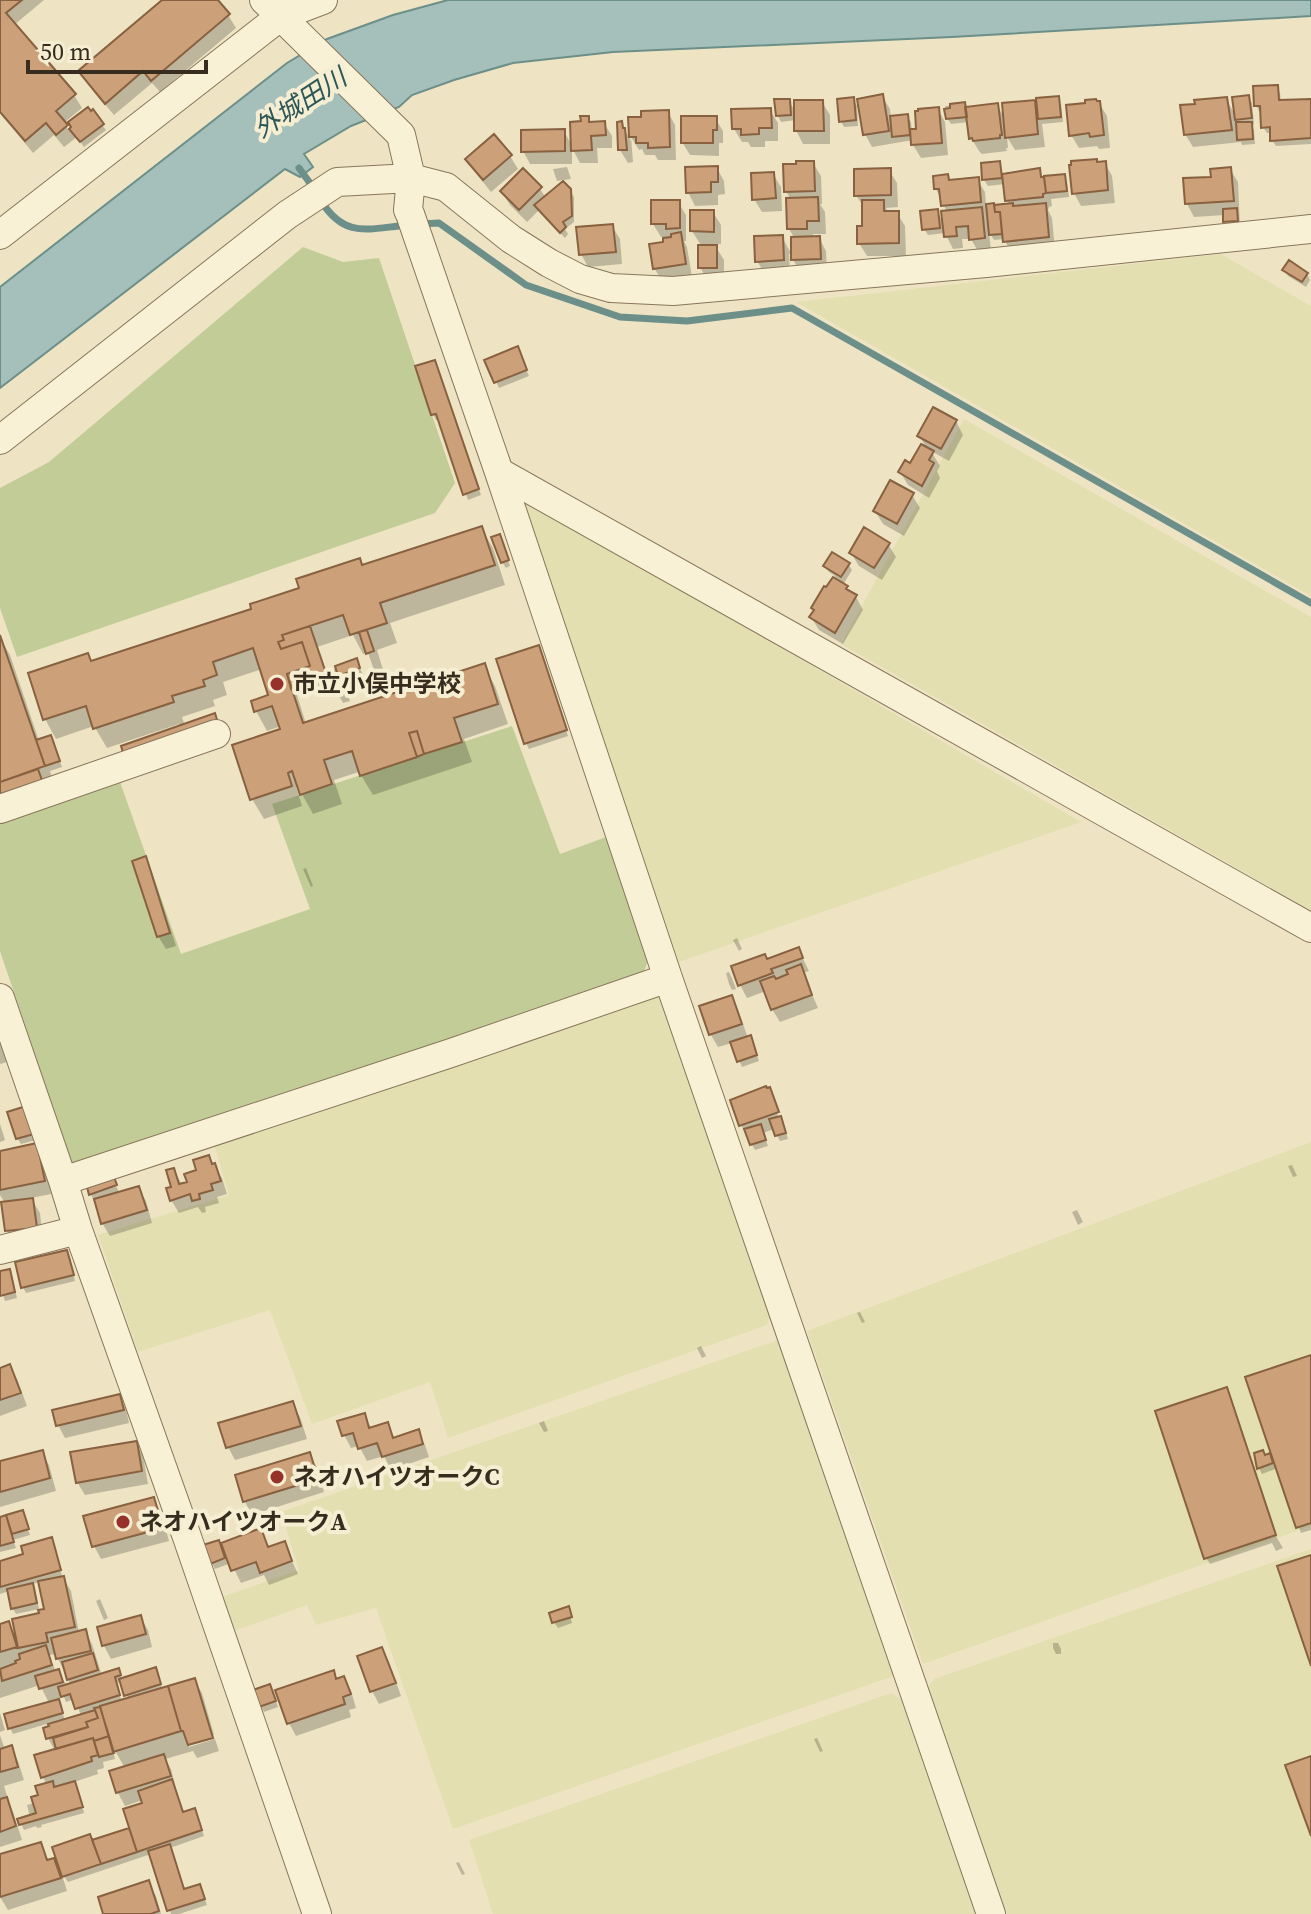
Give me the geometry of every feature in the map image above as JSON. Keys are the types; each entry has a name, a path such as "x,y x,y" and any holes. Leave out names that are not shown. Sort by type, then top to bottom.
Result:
{"street":[{"path":"0,235 280,15 323,0"},
{"path":"280,15 401,135 411,178 408,210 668,978 991,1914"},
{"path":"0,440 287,215 337,182 411,178 446,187 511,239 549,263 580,279 611,288 641,291 776,283 1311,229"},
{"path":"499,472 1311,928"},
{"path":"0,809 216,734"},
{"path":"63,1181 668,978"},
{"path":"0,998 187,1537 307,1909"},
{"path":"0,1250 78,1230"}],"shaded area":[{"path":"1221,254 1311,306 1311,596 796,302"},
{"path":"964,419 1311,617 1311,910 841,644"},
{"path":"521,497 1081,822 679,962"},
{"path":"647,991 661,997 770,1316 767,1325 448,1438 430,1382 312,1424 270,1310 138,1352 98,1235 229,1195 213,1141"},
{"path":"1311,1142 1311,1526 923,1664 807,1331"},
{"path":"778,1340 894,1676 453,1829 376,1608 316,1625 307,1605 234,1631 222,1597 299,1570 281,1512"},
{"path":"1311,1549 1311,1914 1007,1914 928,1688 934,1679"},
{"path":"891,1693 903,1700 977,1914 493,1914 469,1840"}],"green space":[{"path":"303,247 343,262 379,258 455,483 435,513 17,657 0,608 0,488 49,462"},
{"path":"512,726 560,854 606,837 648,961 644,971 73,1168 0,951 0,823 120,782 181,954 310,909 272,804"}],"water":[{"name":"外城田川","path":"448,0 1311,0 1311,16 952,37 613,52 513,63 412,95 399,107 351,126 304,154 313,167 300,177 285,169 0,388 0,287 287,63 327,39 393,15"}],"building":[{"path":"0,0 22,0 6,13 76,94 56,111 68,125 56,135 46,123 25,141 0,112"},
{"path":"162,0 218,0 230,14 151,81 143,71 105,104 78,71"},
{"path":"1278,85 1279,100 1311,99 1311,138 1270,141 1270,127 1261,128 1260,106 1254,106 1253,86"},
{"path":"883,94 889,131 863,135 857,99"},
{"path":"1249,95 1252,118 1235,120 1232,97"},
{"path":"1059,96 1061,117 1038,119 1036,98"},
{"path":"854,97 856,120 839,122 837,99"},
{"path":"1227,97 1232,130 1184,135 1180,105 1195,104 1194,100"},
{"path":"774,99 790,99 791,115 776,116"},
{"path":"1096,99 1100,101 1104,135 1090,137 1089,133 1069,136 1066,105"},
{"path":"794,100 823,100 824,131 794,131"},
{"path":"1035,100 1038,134 1005,138 1002,103"},
{"path":"965,102 967,117 946,119 944,109 950,108 950,104"},
{"path":"998,103 1000,138 969,139 965,107"},
{"path":"88,107 104,124 80,142 69,129 68,122"},
{"path":"939,107 942,143 911,145 910,129 916,129 915,111"},
{"path":"771,108 772,128 759,128 759,134 741,135 741,129 732,129 731,109"},
{"path":"669,110 670,147 648,148 648,143 636,143 636,137 629,137 628,117 641,117 641,111"},
{"path":"908,114 910,135 892,137 890,116"},
{"path":"580,116 589,116 589,122 605,121 606,135 591,136 592,150 571,151 570,122 581,121"},
{"path":"681,116 717,116 713,143 681,143"},
{"path":"622,121 627,150 618,150 617,122"},
{"path":"1236,122 1252,122 1253,139 1237,140"},
{"path":"565,129 565,151 521,152 521,130"},
{"path":"494,134 512,155 483,180 465,159"},
{"path":"1097,159 1097,162 1106,161 1108,190 1072,194 1071,161"},
{"path":"796,161 814,161 815,191 784,192 783,164 796,164"},
{"path":"1000,161 1002,178 982,180 981,163"},
{"path":"718,166 718,182 711,182 711,192 686,193 685,167"},
{"path":"1231,167 1234,201 1185,204 1183,178 1211,177 1210,169"},
{"path":"523,168 542,187 519,210 500,191"},
{"path":"891,168 891,195 854,196 854,169"},
{"path":"1040,168 1046,193 1043,197 1005,201 1002,174"},
{"path":"774,172 776,198 752,200 751,173"},
{"path":"948,174 949,180 979,177 981,202 941,206 939,189 934,189 933,176"},
{"path":"1065,174 1067,191 1046,193 1044,176"},
{"path":"563,181 571,189 572,216 563,222 566,227 560,233 534,205"},
{"path":"818,197 819,221 807,221 807,229 787,229 786,198"},
{"path":"651,200 680,200 680,228 666,229 666,224 651,224"},
{"path":"862,200 884,200 884,211 899,211 899,243 857,244 857,226 862,226"},
{"path":"994,203 995,212 1000,212 1002,234 989,235 986,204"},
{"path":"1013,203 1013,206 1046,203 1049,237 1003,242 1000,212 995,212 994,205"},
{"path":"982,207 985,238 969,240 968,226 956,227 957,236 944,237 941,211"},
{"path":"1237,208 1238,221 1223,222 1223,209"},
{"path":"938,209 940,228 922,230 920,211"},
{"path":"690,210 714,210 714,232 690,231"},
{"path":"613,224 616,252 579,255 576,227"},
{"path":"681,232 686,264 653,269 649,244 663,242 663,238"},
{"path":"783,235 784,260 755,262 754,236"},
{"path":"820,236 821,259 791,260 791,237"},
{"path":"698,245 717,245 717,268 698,268"},
{"path":"1289,260 1308,273 1302,282 1282,270"},
{"path":"518,346 527,370 494,383 484,360"},
{"path":"435,360 479,489 463,495 436,414 431,415 415,366"},
{"path":"933,407 957,420 941,449 917,436"},
{"path":"921,444 934,451 929,460 934,463 922,486 898,472 905,460 910,463"},
{"path":"890,480 914,493 897,524 873,511"},
{"path":"482,526 495,565 380,603 387,623 350,635 343,615 282,635 284,640 278,642 281,649 302,642 310,666 287,674 303,723 485,663 498,704 454,718 462,742 424,754 417,731 409,733 417,757 360,776 352,751 324,760 332,784 300,795 292,771 288,773 292,786 250,800 232,745 280,729 272,706 254,712 251,701 268,695 253,648 213,662 217,675 203,680 205,686 172,696 174,702 93,729 86,706 43,720 28,673 88,653 91,661 251,609 250,604 299,588 296,579 360,558 362,565"},
{"path":"864,527 890,543 874,568 849,553"},
{"path":"500,534 509,560 501,563 491,537"},
{"path":"832,552 850,563 841,577 823,566"},
{"path":"833,577 857,595 835,633 809,617 824,586"},
{"path":"310,626 327,676 291,689 287,674 310,666 302,642 281,649 278,642 284,640 282,635"},
{"path":"367,630 374,651 366,654 359,632"},
{"path":"0,635 45,766 0,782"},
{"path":"539,645 567,730 524,744 496,659"},
{"path":"357,658 360,668 338,676 335,666"},
{"path":"215,713 218,723 124,756 121,746"},
{"path":"417,731 424,754 417,757 409,733"},
{"path":"51,735 60,761 45,766 36,740"},
{"path":"38,769 43,783 0,796 0,782"},
{"path":"146,856 170,933 157,937 132,861"},
{"path":"799,947 803,958 771,969 773,973 738,986 731,966 765,954 767,959"},
{"path":"801,964 812,995 771,1010 760,981 774,976 776,979 788,974 786,970"},
{"path":"732,995 742,1024 709,1035 699,1006"},
{"path":"751,1035 757,1055 737,1062 730,1042"},
{"path":"770,1087 779,1112 739,1126 730,1100"},
{"path":"26,1106 34,1134 16,1139 7,1112"},
{"path":"781,1116 786,1133 775,1136 769,1119"},
{"path":"761,1124 766,1140 750,1145 744,1129"},
{"path":"37,1143 45,1181 0,1190 0,1151"},
{"path":"209,1155 221,1181 211,1184 213,1190 199,1194 200,1199 192,1201 190,1194 170,1201 166,1188 171,1187 166,1170 174,1168 179,1184 187,1182 184,1174 196,1170 193,1160"},
{"path":"114,1177 117,1185 89,1195 87,1187"},
{"path":"139,1186 147,1210 101,1224 94,1199"},
{"path":"33,1198 37,1228 5,1231 1,1202"},
{"path":"67,1250 74,1275 21,1288 15,1262"},
{"path":"10,1269 15,1292 0,1296 0,1271"},
{"path":"1311,1355 1311,1523 1296,1528 1245,1377"},
{"path":"10,1364 21,1393 0,1400 0,1368"},
{"path":"1227,1387 1276,1535 1204,1559 1155,1411"},
{"path":"120,1394 124,1410 56,1426 52,1410"},
{"path":"293,1401 301,1426 226,1448 218,1423"},
{"path":"365,1413 369,1428 388,1422 393,1438 419,1429 423,1444 382,1457 377,1443 358,1449 353,1433 342,1436 337,1421"},
{"path":"137,1441 142,1471 76,1483 70,1452"},
{"path":"43,1450 50,1478 0,1492 0,1461"},
{"path":"1263,1450 1265,1455 1270,1453 1273,1463 1257,1469 1254,1453"},
{"name":"ネオハイツオークC","path":"310,1452 318,1479 243,1502 235,1475"},
{"name":"ネオハイツオークA","path":"154,1497 163,1528 92,1547 83,1516"},
{"path":"23,1510 29,1529 12,1534 6,1515"},
{"path":"6,1515 14,1542 0,1546 0,1517"},
{"path":"261,1528 268,1547 285,1541 292,1561 260,1573 256,1562 231,1571 221,1543"},
{"path":"52,1537 61,1570 0,1587 0,1561 23,1554 21,1546"},
{"path":"219,1540 225,1558 210,1564 203,1545"},
{"path":"1311,1555 1311,1666 1277,1566"},
{"path":"64,1576 75,1627 46,1633 48,1642 18,1648 12,1619 44,1609 38,1581"},
{"path":"33,1583 37,1603 11,1609 7,1589"},
{"path":"569,1606 572,1617 552,1623 549,1613"},
{"path":"141,1615 146,1634 102,1646 97,1627"},
{"path":"9,1621 17,1647 0,1652 0,1624"},
{"path":"86,1629 91,1651 56,1659 51,1638"},
{"path":"46,1645 52,1665 2,1681 0,1669 16,1663 20,1659 19,1654"},
{"path":"382,1647 396,1683 370,1692 357,1656"},
{"path":"93,1653 98,1670 67,1680 62,1662"},
{"path":"156,1667 161,1684 124,1696 119,1679"},
{"path":"119,1668 121,1675 115,1677 120,1695 75,1709 70,1694 61,1697 58,1687"},
{"path":"59,1669 63,1682 39,1689 35,1676"},
{"path":"334,1670 336,1679 344,1676 351,1694 343,1697 345,1704 287,1724 275,1690"},
{"path":"195,1678 213,1738 188,1745 168,1686"},
{"path":"270,1684 276,1701 259,1707 253,1690"},
{"path":"168,1686 181,1731 113,1752 100,1706"},
{"path":"59,1699 63,1713 8,1729 4,1714"},
{"path":"100,1707 109,1736 56,1749 53,1738 88,1727 86,1722 98,1718 94,1708"},
{"path":"95,1710 98,1718 86,1722 88,1727 46,1739 43,1728 48,1724"},
{"path":"109,1736 114,1753 99,1757 94,1741"},
{"path":"93,1738 98,1755 91,1757 92,1761 41,1778 34,1755"},
{"path":"12,1745 18,1767 0,1772 0,1749"},
{"path":"164,1754 171,1776 116,1793 109,1771"},
{"path":"1311,1756 1311,1836 1285,1765"},
{"path":"172,1779 183,1812 195,1808 202,1830 137,1852 123,1809 142,1803 138,1791"},
{"path":"53,1781 54,1787 75,1781 83,1807 19,1825 17,1819 36,1813 31,1797 38,1795 35,1786"},
{"path":"7,1797 16,1826 0,1832 0,1799"},
{"path":"129,1828 137,1852 101,1864 92,1840"},
{"path":"90,1834 101,1864 62,1877 52,1847"},
{"path":"41,1842 47,1860 54,1858 61,1878 0,1897 0,1854"},
{"path":"170,1844 184,1889 200,1884 205,1899 167,1911 148,1851"},
{"path":"149,1880 159,1911 151,1914 103,1914 98,1897"}],"waterway":[{"path":"299,168 315,190"},
{"path":"321,201 330,213 349,227 370,229 409,225"},
{"path":"421,224 439,223 526,285 620,317 687,321 792,308 1311,603"}],"place":[{"name":"市立小俣中学校","path":"277,684"},
{"name":"ネオハイツオークC","path":"277,1477"},
{"name":"ネオハイツオークA","path":"123,1522"}]}
